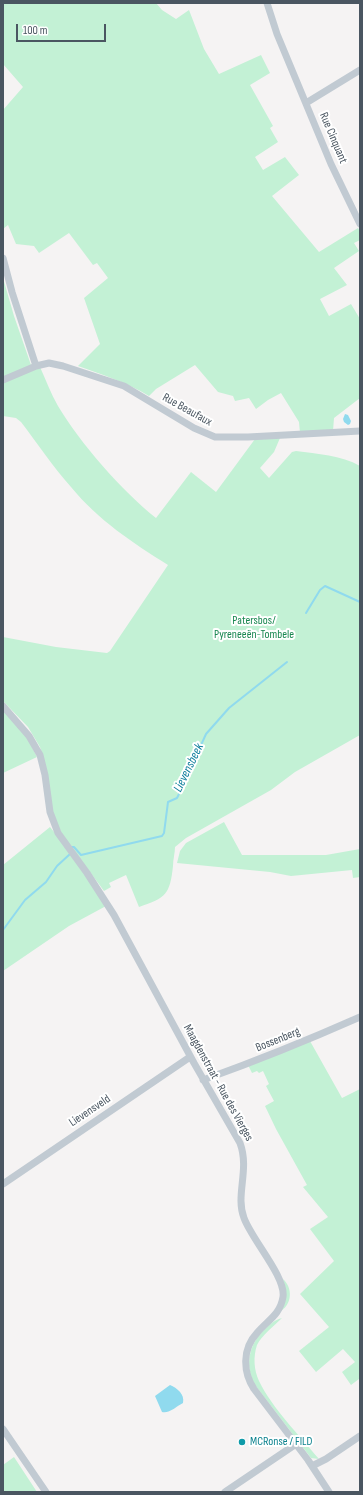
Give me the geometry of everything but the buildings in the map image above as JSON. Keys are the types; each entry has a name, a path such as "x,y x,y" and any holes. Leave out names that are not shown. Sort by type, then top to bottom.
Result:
{"street":[{"name":"Rue Cinquant","path":"267,3 277,34 331,164 360,224"},
{"name":"Rue Cinquant","path":"306,103 360,70"},
{"path":"3,258 10,288 34,366"},
{"name":"Rue Beaufaux","path":"6,379 34,366 49,364 63,366 130,389 194,428 215,437 248,437 360,431"},
{"name":"Maagdenstraat - Rue des Vierges","path":"3,706 25,731 40,755 45,775 50,812 58,833 87,873 114,915 203,1080 241,1145 244,1170 241,1194 242,1214 253,1237 277,1273 283,1294 275,1316 256,1334 250,1344 246,1354 246,1371 249,1381 254,1389 296,1444 329,1492"},
{"name":"Bossenberg","path":"203,1080 233,1070 304,1042 360,1017"},
{"name":"Lievensveld","path":"3,1184 190,1056"},
{"path":"3,1429 46,1492"},
{"path":"312,1466 326,1460 360,1436"},
{"path":"224,1492 296,1444"}],"green space":[{"path":"3,3 156,3 162,10 176,19 189,10 204,49 219,74 261,55 270,73 250,85 273,126 270,128 278,142 255,157 263,170 285,157 299,175 272,196 319,252 358,228 360,231 360,240 354,243 359,251 334,268 347,285 320,299 329,316 351,304 360,319 360,398 334,418 333,431 300,433 299,422 281,393 256,409 249,398 235,401 233,396 218,392 195,365 156,389 149,396 123,383 78,366 100,344 84,298 108,278 97,263 93,265 69,233 39,253 34,246 16,244 8,225 3,229 3,110 23,87 3,64"},
{"path":"3,278 31,365 3,378"},
{"name":"Patersbos/ Pyreneeën-Tombele","path":"40,367 58,406 90,451 129,494 156,518 191,472 216,492 255,439 280,438 274,452 260,468 269,478 292,452 296,451 337,457 360,466 360,735 295,772 271,790 186,838 175,847 172,875 165,894 155,901 139,907 126,875 109,883 111,887 104,891 67,844 53,816 45,763 40,747 28,727 3,701 3,637 56,647 107,653 110,651 168,565 116,530 104,520 81,499 64,479 21,422 16,418 3,416 3,383"},
{"path":"3,710 28,739 37,757 3,773"},
{"path":"224,822 242,855 326,855 360,849 360,877 353,878 352,870 291,876 270,872 177,863 180,851 186,843"},
{"path":"50,827 64,844 106,906 69,926 3,971 3,865"},
{"path":"310,1041 342,1098 360,1089 360,1380 359,1379 351,1385 342,1372 355,1362 343,1349 316,1372 299,1351 329,1327 300,1294 334,1261 310,1229 328,1217 303,1187 307,1185 265,1106 274,1101 266,1086 269,1084 263,1071 259,1073 257,1071 252,1073 248,1065"},
{"path":"283,1279 290,1291 290,1296 285,1308 281,1311 285,1288"},
{"path":"282,1318 265,1334 257,1345 255,1359 256,1372 259,1381 271,1401 319,1459 311,1458 255,1385 250,1370 250,1355 256,1340 270,1325"},
{"path":"14,1457 37,1492 3,1492 3,1465"}],"water":[{"path":"345,414 348,415 351,421 348,425 343,419"},
{"path":"170,1385 182,1394 183,1403 170,1411 162,1412 155,1396"}],"waterway":[{"name":"Lievensbeek","path":"306,613 320,590 325,586 360,602"},
{"name":"Lievensbeek","path":"71,847 74,847 81,855 162,836 164,833 168,802 177,798 206,734 229,708 287,662"},
{"name":"Lievensbeek","path":"3,930 25,900 46,882 57,866 70,854"}],"place":[{"name":"MCRonse / FILD","path":"242,1442"}]}
